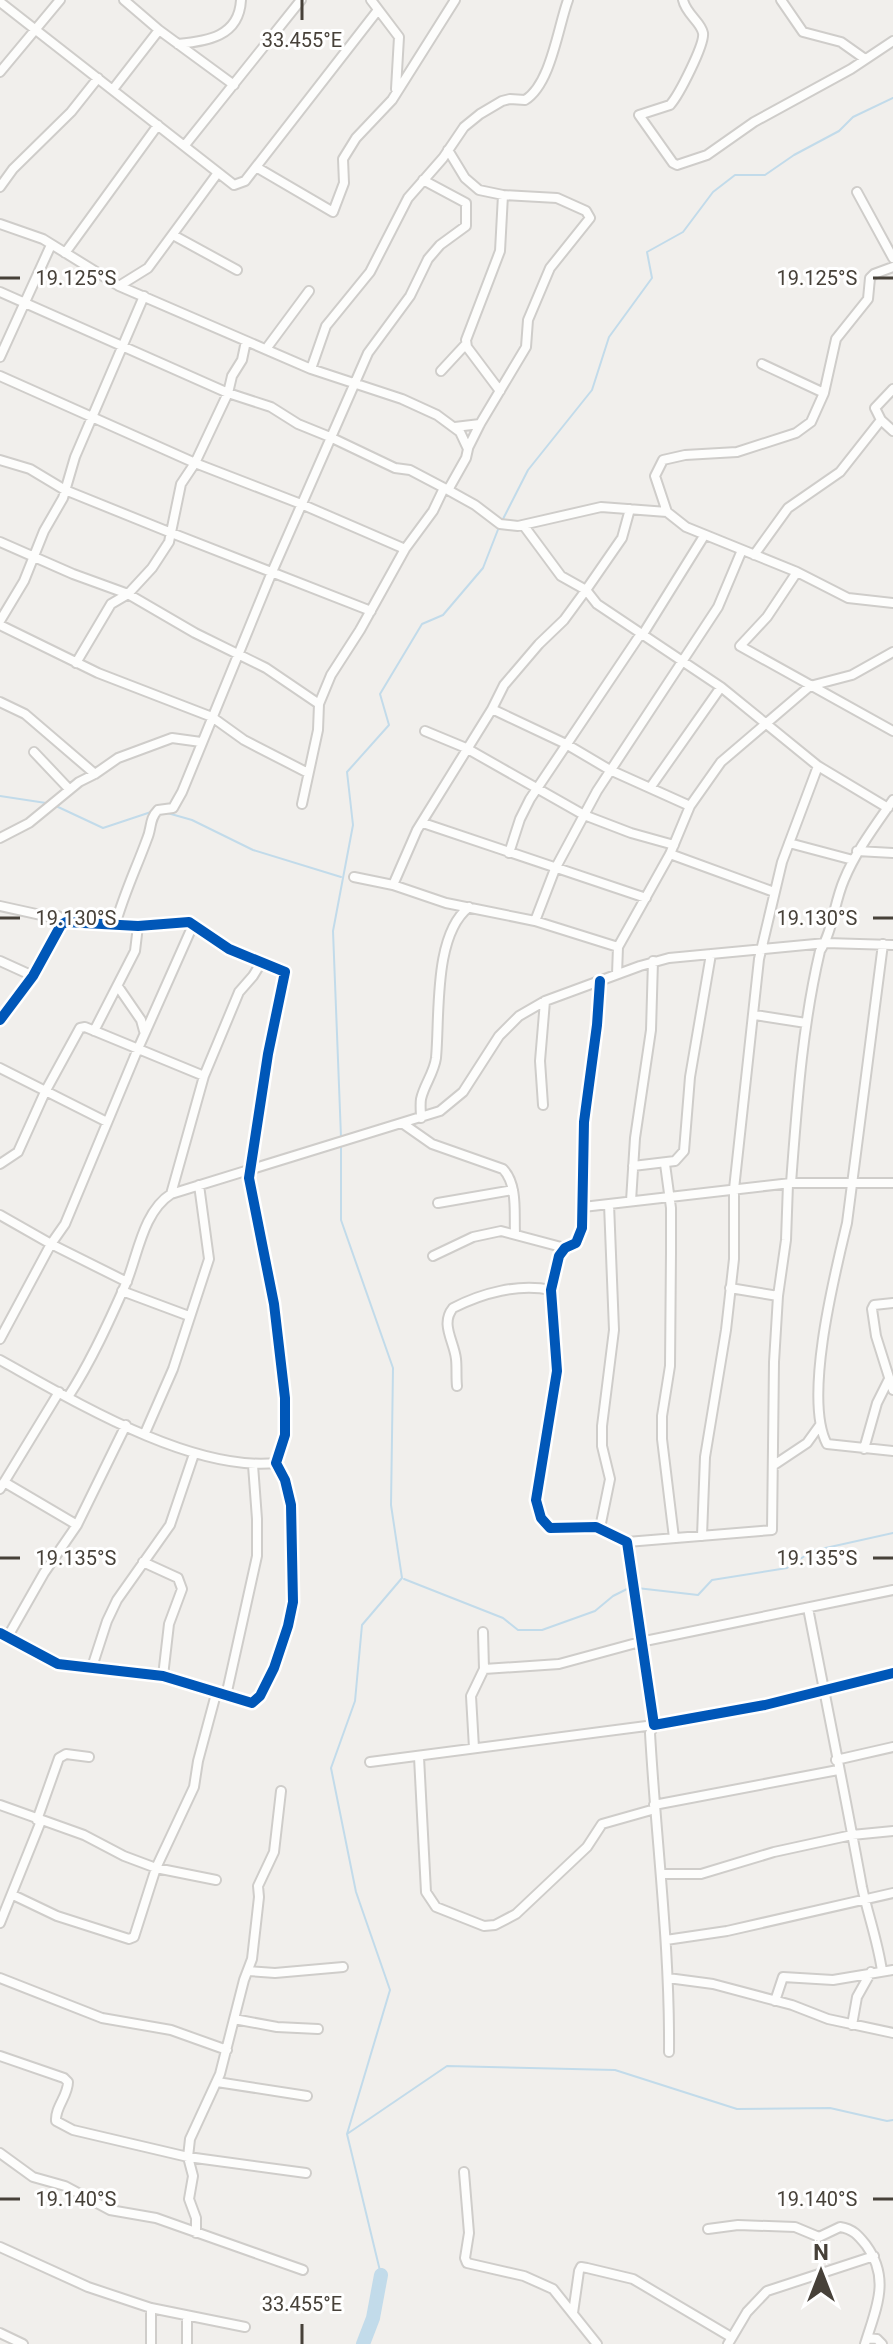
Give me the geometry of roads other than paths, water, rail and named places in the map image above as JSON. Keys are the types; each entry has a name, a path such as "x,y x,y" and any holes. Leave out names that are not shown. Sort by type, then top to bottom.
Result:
{"street":[{"path":"0,72 60,0"},
{"path":"124,0 177,44 234,85"},
{"path":"177,44 220,36 236,17 241,0"},
{"path":"185,145 301,0"},
{"path":"371,0 401,42 396,94"},
{"path":"256,167 333,212 344,183 343,159 356,138 396,94 455,0"},
{"path":"311,369 326,326 370,272 408,198 464,127 480,114 510,99 525,100 533,95 550,61 568,0"},
{"path":"683,0 689,15 702,29 703,41 670,105 639,115 677,165 707,155 754,122 893,41"},
{"path":"781,0 803,32 841,42 865,59"},
{"path":"0,2 114,88 234,185 240,185 256,167 378,10"},
{"path":"114,88 159,30"},
{"path":"0,187 13,169 71,112 98,78"},
{"path":"65,253 158,125"},
{"path":"302,804 318,730 319,704 331,675 405,549 466,458 480,424 526,347 528,320 550,268 590,218 586,211 557,198 489,193 471,185 448,150"},
{"path":"119,286 148,268 217,174"},
{"path":"115,926 125,892 148,837 151,818 158,810 173,808 368,353 410,296 428,259 440,245 463,231 468,223 466,203 423,180"},
{"path":"857,192 893,258"},
{"path":"500,391 466,344 466,334 500,251 503,195"},
{"path":"0,224 29,232 119,286 311,369 420,407 455,427 465,439 468,449"},
{"path":"173,235 237,270"},
{"path":"0,357 51,245"},
{"path":"893,278 890,268 870,278 868,299 836,339 824,393 811,422 796,433 737,452 685,455 663,460 655,476 667,512 686,527 797,572 848,598 893,603"},
{"path":"266,349 309,291"},
{"path":"0,292 228,393 271,407 298,424 395,468 410,470 475,505 500,524 524,526 591,509 667,512"},
{"path":"144,296 75,457 65,490 24,581 0,623 76,663 212,717 244,740 308,773"},
{"path":"76,663 111,604 128,594 158,560 169,542 181,484 195,463 228,393 232,376 242,360 246,341"},
{"path":"441,371 466,344"},
{"path":"762,364 824,393"},
{"path":"0,376 195,463 405,549"},
{"path":"893,389 875,408 881,420 893,430"},
{"path":"754,555 788,508 849,464 881,420"},
{"path":"455,427 480,424"},
{"path":"0,460 30,469 65,490 371,611"},
{"path":"393,885 413,837 504,685 564,620 586,590 622,538 630,509"},
{"path":"524,526 561,576 586,590 597,604 721,687 818,766 890,804 855,856 839,894 817,964 806,1023 778,1296 772,1530 627,1542 600,1528 550,1528 545,1525 538,1510 538,1490 558,1356 551,1290 559,1256 565,1248 576,1243 580,1235 585,1110 600,981"},
{"path":"509,853 524,808 643,634 704,536"},
{"path":"0,542 128,594 195,633 266,668 319,704"},
{"path":"535,921 555,869 584,815 610,770 718,607 742,550"},
{"path":"797,572 767,617 740,646 893,731"},
{"path":"617,974 618,947 672,850 690,806 721,762 810,686 852,675 893,652"},
{"path":"650,788 721,687"},
{"path":"0,702 25,714 95,774"},
{"path":"492,709 566,744 610,770 690,806"},
{"path":"425,731 466,748 584,815 774,892"},
{"path":"0,838 29,823 69,789 118,758 165,739 201,742"},
{"path":"34,752 69,789"},
{"path":"702,1536 705,1457 734,1259 734,1189 762,948 789,843 818,766"},
{"path":"423,823 646,898"},
{"path":"789,843 855,856 893,853"},
{"path":"354,877 393,885 446,903 535,921 618,947"},
{"path":"0,906 58,916 66,922"},
{"path":"421,1118 421,1099 436,1058 439,990 445,955 457,919 469,907"},
{"path":"0,1020 33,976 61,925 66,922 138,926 185,921 229,949 285,972 268,1054 249,1186 274,1304 285,1398 285,1435 276,1463 285,1480 291,1505 291,1614 274,1668 260,1696 252,1703 163,1676 58,1664 4,1635 77,1525 126,1425"},
{"path":"0,1339 65,1224 193,925"},
{"path":"94,1031 119,988 135,951 138,926"},
{"path":"68,1397 81,1377 124,1286 148,1223 156,1208 171,1194 440,1111 452,1103 471,1081 499,1036 519,1016 545,1001 653,961 826,943 888,944 850,1183 847,1223 820,1362 821,1424 827,1444 893,1451"},
{"path":"633,1166 665,1164 675,1161 684,1151 690,1077 711,954"},
{"path":"0,961 33,976"},
{"path":"631,1201 635,1138 651,1030 653,961"},
{"path":"171,1194 204,1076 239,992 261,963"},
{"path":"119,988 141,1020 144,1035"},
{"path":"543,1105 540,1061 545,1001"},
{"path":"755,1015 806,1023"},
{"path":"0,1164 18,1152 76,1032 85,1027 204,1076"},
{"path":"0,1068 107,1122"},
{"path":"402,1123 432,1144 503,1169 513,1190 515,1233"},
{"path":"665,1164 671,1208 670,1366 662,1416 662,1439 674,1538"},
{"path":"583,1207 790,1184 893,1183"},
{"path":"145,1433 173,1369 209,1259 199,1185"},
{"path":"438,1203 513,1190"},
{"path":"600,1528 610,1479 602,1436 614,1330 609,1204"},
{"path":"0,1215 124,1286 189,1316"},
{"path":"433,1256 486,1232 515,1233 565,1248"},
{"path":"457,1386 455,1352 447,1322 453,1308 509,1289 538,1287 551,1290"},
{"path":"730,1288 778,1296"},
{"path":"893,1303 880,1303 872,1309 872,1323 893,1390"},
{"path":"0,1360 68,1397 194,1454 253,1465 276,1463"},
{"path":"864,1449 880,1395 889,1379"},
{"path":"59,1392 2,1486 77,1525"},
{"path":"774,1465 807,1443 821,1424"},
{"path":"92,1667 112,1611 170,1525 194,1454"},
{"path":"13,1895 57,1916 129,1939 134,1937 156,1868 194,1787 198,1761 221,1695 257,1556 253,1465"},
{"path":"627,1542 654,1725 650,1733 666,1940 669,2052"},
{"path":"143,1562 178,1578 181,1583 182,1589 169,1624 163,1676"},
{"path":"484,1669 559,1664 640,1642 893,1590"},
{"path":"808,1608 838,1770 882,1971"},
{"path":"474,1748 471,1696 484,1669 483,1632"},
{"path":"370,1762 654,1725 765,1705 893,1673"},
{"path":"836,1760 893,1747"},
{"path":"0,1923 13,1895 59,1758 66,1754 89,1757"},
{"path":"419,1757 426,1892 436,1907 484,1926 495,1925 516,1914 587,1847 602,1824 654,1807 838,1770"},
{"path":"196,2233 196,2218 189,2199 193,2176 188,2157 190,2139 217,2082 252,1959 258,1886 274,1852 281,1791"},
{"path":"0,1805 84,1835 124,1856 156,1868 216,1880"},
{"path":"662,1874 701,1874 764,1855 852,1835 893,1831"},
{"path":"666,1940 727,1931 893,1893"},
{"path":"248,1971 275,1973 343,1967"},
{"path":"775,2001 783,1977 833,1980 893,1970"},
{"path":"852,2025 857,1997 871,1972"},
{"path":"0,1978 102,2018 171,2030 227,2050"},
{"path":"668,1978 713,1984 828,2019 893,2033"},
{"path":"234,2019 277,2027 318,2029"},
{"path":"0,2056 68,2082 68,2089 55,2115 60,2125 73,2130 188,2157 306,2173"},
{"path":"217,2082 307,2096"},
{"path":"0,2153 33,2177 65,2186 110,2210 156,2218 303,2270"},
{"path":"464,2172 469,2233 467,2263 524,2276 553,2289 597,2344"},
{"path":"708,2229 738,2225 795,2227 819,2237 840,2227 857,2233 879,2266 879,2296 866,2341 877,2339 882,2344"},
{"path":"0,2247 88,2287 151,2308 245,2327"},
{"path":"573,2313 579,2271 581,2267 587,2268 633,2279 730,2340 747,2312 767,2291 874,2256"},
{"path":"151,2308 151,2344"},
{"path":"187,2316 187,2344"},
{"path":"0,2333 23,2344"}],"waterway":[{"path":"502,521 528,470 592,390 609,337 652,278 647,252 683,232 713,192 735,175 765,175 839,131 853,117 893,98"},
{"path":"341,1137 333,931 353,825 347,772 389,725 380,694 422,624 443,615 483,568 499,527"},
{"path":"0,796 46,803"},
{"path":"56,806 103,828 154,811"},
{"path":"164,812 192,820 253,850 341,877"},
{"path":"341,1144 341,1220 393,1368 391,1505 402,1578 362,1625 355,1701 331,1768 356,1892 390,1990 347,2134 381,2275"},
{"path":"637,1588 698,1595 712,1580 787,1568 812,1551 893,1533"},
{"path":"404,1579 503,1618 518,1630 542,1630 595,1611 613,1596 631,1587"},
{"path":"347,2134 447,2066 615,2070 737,2109 830,2108 893,2120"},
{"path":"363,2344 373,2318 381,2275"}]}
